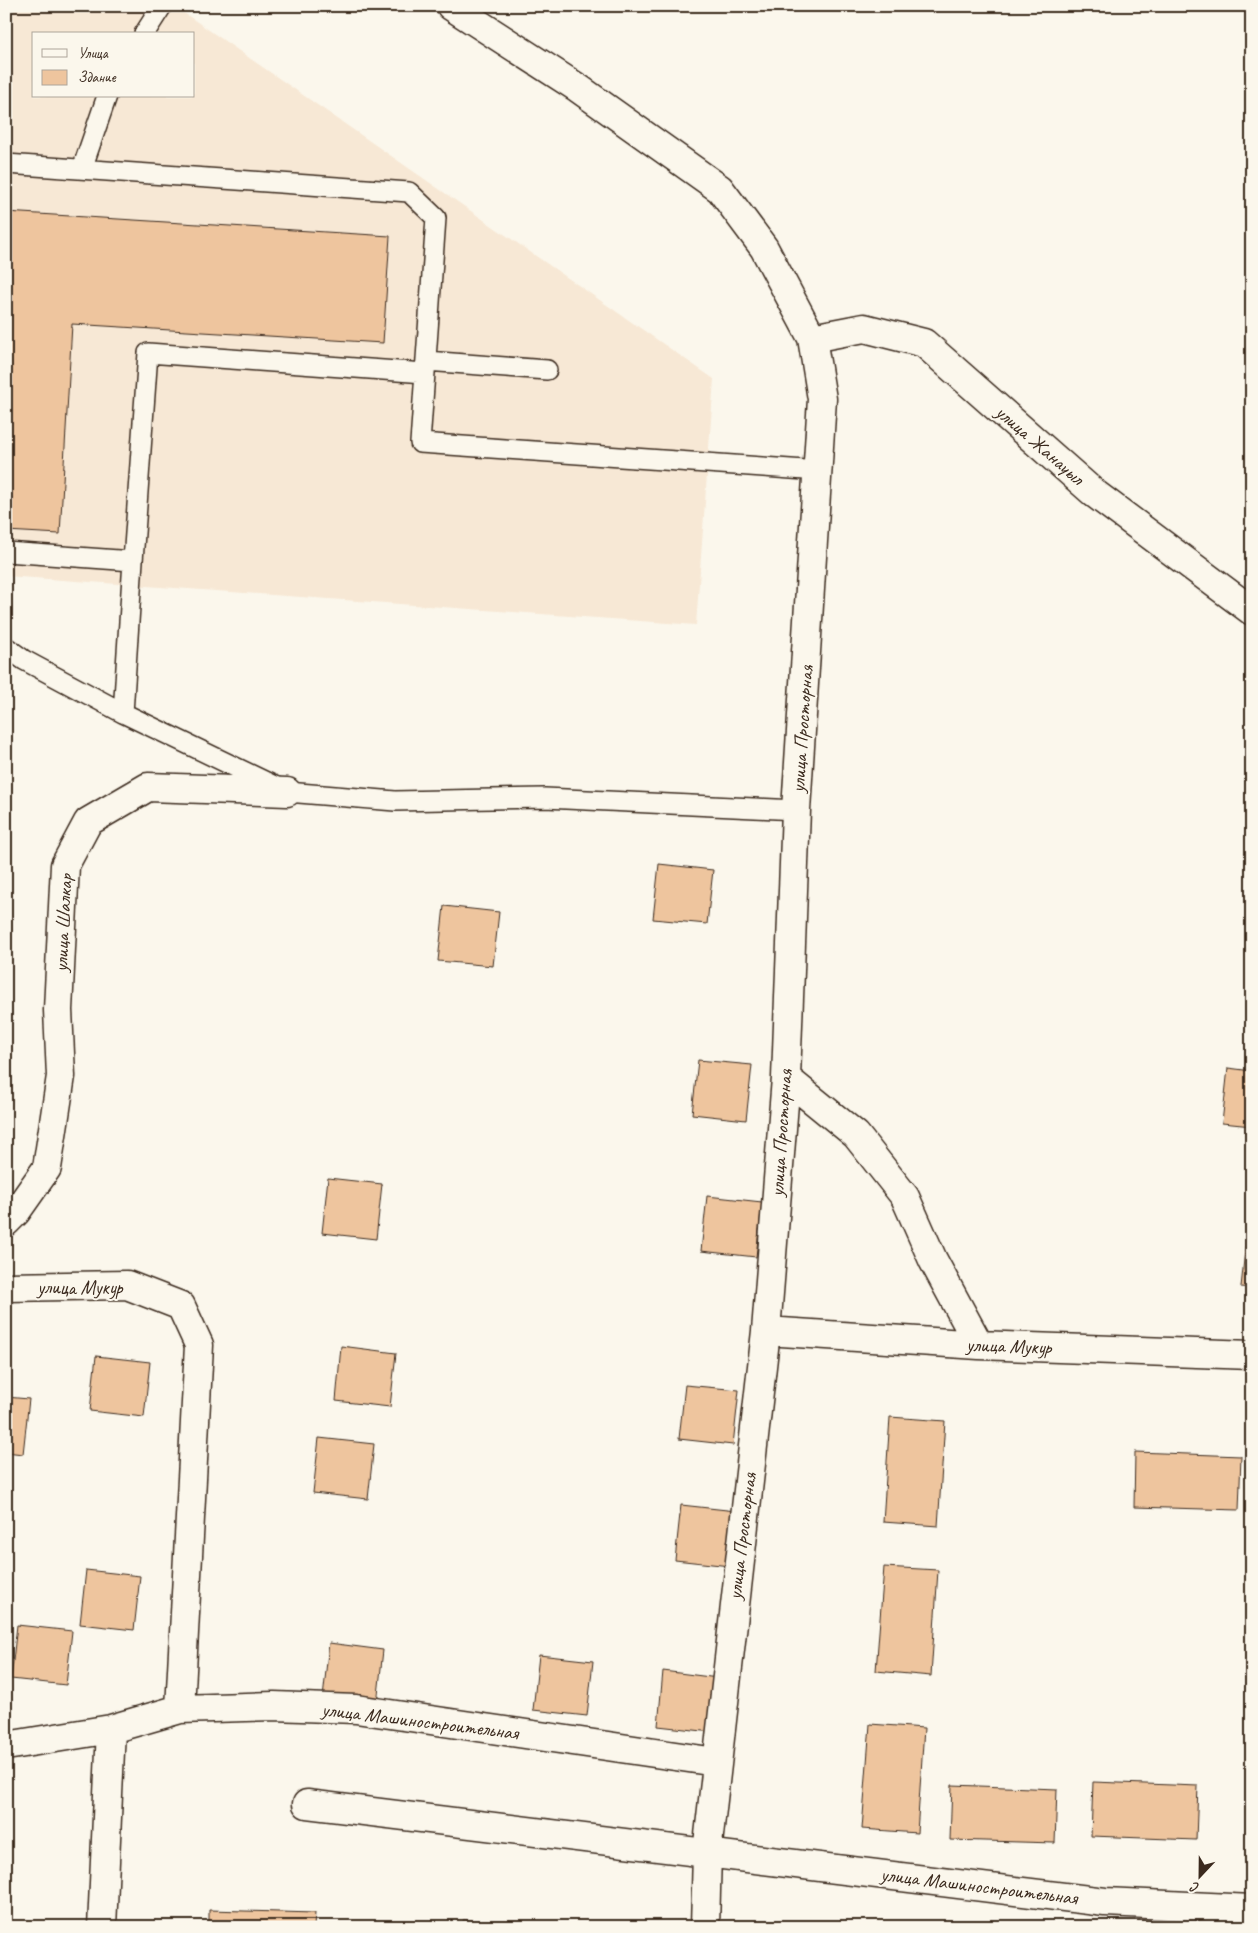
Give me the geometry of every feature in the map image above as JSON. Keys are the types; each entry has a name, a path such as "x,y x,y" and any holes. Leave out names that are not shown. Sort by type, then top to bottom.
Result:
{"street":[{"name":"улица Просторная","path":"451,6 578,88 720,189 764,248 812,338 822,399 819,471 796,810 786,1078 766,1330 707,1852 705,1927"},
{"name":"улица Жанауыл","path":"812,338 864,328 924,343 1094,493 1252,611"},
{"name":"улица Шалкар","path":"6,1222 16,1212 47,1168 61,1076 58,1010 65,866 88,822 148,788 287,792"},
{"path":"786,1078 856,1135 905,1197 933,1260 979,1345"},
{"name":"улица Мукур","path":"6,1286 127,1285 181,1306 199,1345 180,1708"},
{"name":"улица Мукур","path":"766,1330 979,1345 1252,1354"},
{"name":"улица Машиностроительная","path":"6,1746 111,1729 180,1708 274,1706 356,1709 716,1762"},
{"path":"102,1927 111,1729"},
{"name":"улица Машиностроительная","path":"307,1804 1105,1902 1252,1909"}],"lane":[{"path":"145,32 162,6"},
{"path":"82,169 106,98"},
{"path":"6,164 409,192 436,218 420,442 819,471"},
{"path":"123,713 148,353 426,367 547,370"},
{"path":"6,552 134,561"},
{"path":"6,647 24,660 123,713 287,792 395,801 545,798 796,810"}],"shaded area":[{"path":"6,6 174,6 714,379 696,625 6,576"}],"building":[{"path":"6,212 390,236 383,343 72,324 60,534 6,531"},
{"path":"659,864 713,870 707,924 653,919"},
{"path":"444,906 499,912 493,966 438,961"},
{"path":"698,1060 752,1065 746,1120 692,1114"},
{"path":"1228,1068 1252,1071 1252,1126 1222,1123"},
{"path":"328,1178 382,1184 376,1239 322,1233"},
{"path":"707,1196 762,1202 756,1257 701,1251"},
{"path":"1247,1232 1252,1233 1252,1288 1241,1287"},
{"path":"341,1346 396,1353 390,1407 336,1401"},
{"path":"96,1356 150,1362 144,1417 90,1411"},
{"path":"685,1385 739,1390 733,1445 679,1439"},
{"path":"6,1397 29,1399 23,1454 6,1452"},
{"path":"890,1417 945,1421 938,1526 883,1522"},
{"path":"319,1438 374,1444 368,1499 313,1493"},
{"path":"1135,1452 1241,1456 1239,1510 1134,1507"},
{"path":"681,1505 736,1511 730,1566 675,1560"},
{"path":"884,1567 938,1570 931,1676 876,1671"},
{"path":"86,1570 140,1576 134,1630 80,1624"},
{"path":"17,1625 72,1631 66,1685 11,1679"},
{"path":"329,1643 383,1650 377,1704 323,1698"},
{"path":"539,1655 593,1661 587,1716 533,1710"},
{"path":"663,1671 718,1678 712,1732 658,1726"},
{"path":"870,1724 924,1728 917,1833 862,1829"},
{"path":"1093,1782 1198,1786 1196,1840 1091,1836"},
{"path":"952,1785 1057,1789 1055,1843 950,1840"},
{"path":"209,1910 315,1913 314,1927 209,1927"},
{"path":"463,1920 568,1924 568,1927 463,1927"}]}
